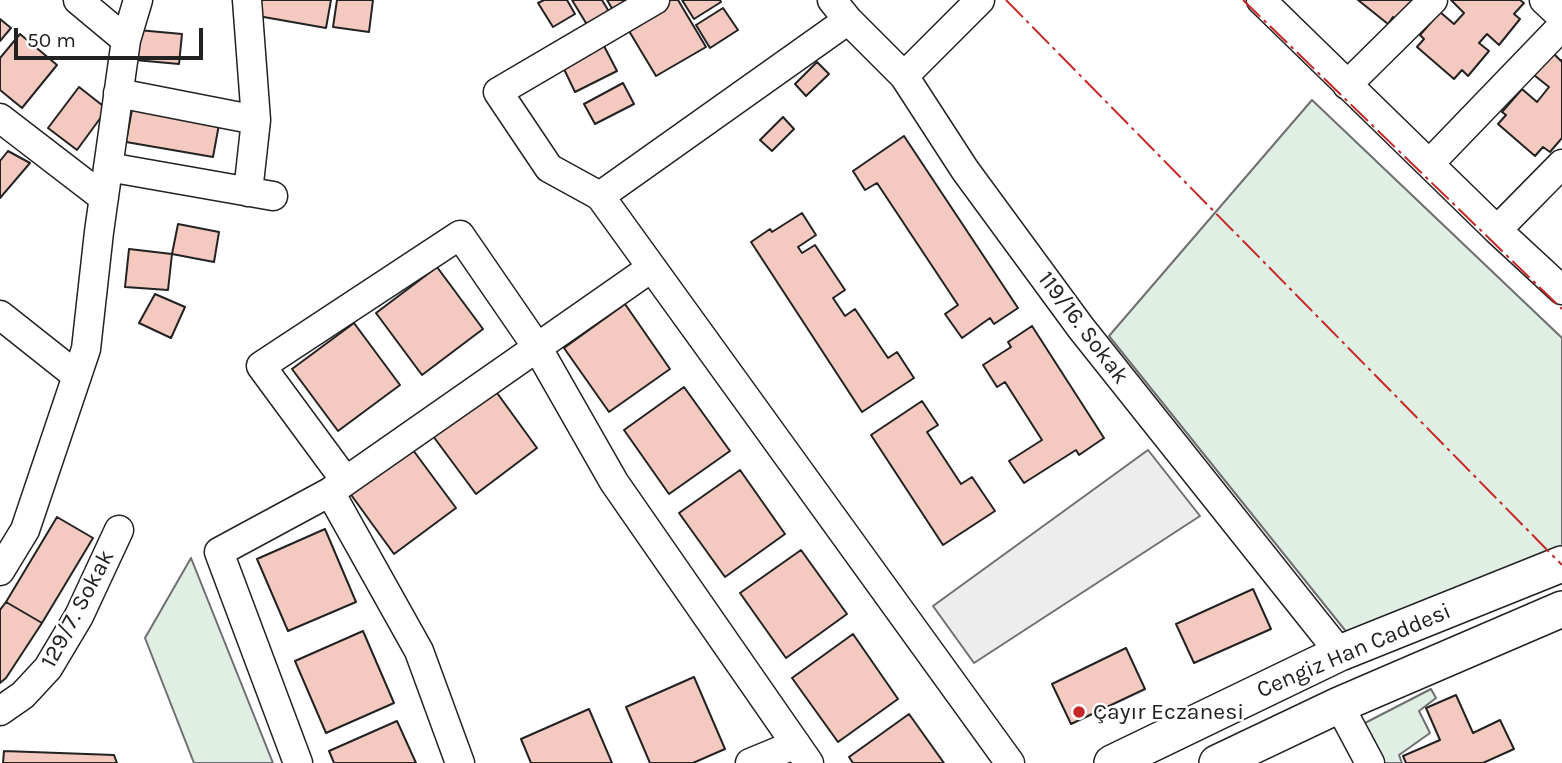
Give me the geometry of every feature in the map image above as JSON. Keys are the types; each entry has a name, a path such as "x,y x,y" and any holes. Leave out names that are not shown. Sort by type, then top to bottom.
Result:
{"main road":[{"name":"Cengiz Han Caddesi","path":"1112,763 1340,653 1562,564"},
{"name":"Cengiz Han Caddesi","path":"1217,763 1339,705 1562,610"}],"street":[{"path":"78,0 126,40"},
{"path":"0,571 25,530 86,349 118,93 126,40 138,0"},
{"path":"108,167 260,194 247,0"},
{"path":"655,0 498,93 549,168 600,196 1010,763"},
{"path":"904,76 979,0"},
{"path":"1347,85 1433,0"},
{"path":"1544,0 1562,17"},
{"path":"1280,6 1347,85 1562,290"},
{"path":"600,196 840,10"},
{"name":"119/16. Sokak","path":"840,10 904,76 965,170 1082,328 1340,653"},
{"path":"1430,163 1562,26"},
{"path":"118,93 256,120"},
{"path":"0,118 104,198"},
{"path":"1497,230 1562,164"},
{"path":"460,763 419,651 338,486 261,366 460,234 537,347 614,482 803,754 750,763"},
{"path":"298,763 219,552 338,486 651,268"},
{"path":"0,314 77,376"},
{"name":"129/7. Sokak","path":"0,711 23,695 48,668 79,616 119,530"},
{"path":"1339,705 1370,763"}],"green space":[{"path":"1312,100 1562,338 1562,548 1348,634 1109,336"},
{"path":"191,558 273,763 194,763 145,638"},
{"path":"1431,689 1436,698 1419,711 1430,733 1399,755 1402,763 1383,763 1363,724"}],"shaded area":[{"path":"1148,450 1200,516 974,663 933,606"}],"building":[{"path":"261,0 331,0 326,28 258,16"},
{"path":"337,0 373,0 369,32 333,27"},
{"path":"544,0 567,0 575,14 553,27 538,3"},
{"path":"572,0 602,0 611,15 589,28"},
{"path":"607,0 631,0 613,10"},
{"path":"670,0 678,0 706,47 656,76 626,26"},
{"path":"682,0 720,0 721,2 694,19"},
{"path":"1358,0 1417,0 1399,22 1393,17 1388,24"},
{"path":"1451,0 1520,0 1524,3 1514,14 1520,19 1499,45 1487,34 1479,43 1489,51 1468,76 1462,70 1454,79 1417,47 1424,39 1420,35 1440,12 1454,24 1464,13"},
{"path":"723,8 738,30 710,48 696,25"},
{"path":"0,19 11,28 0,41"},
{"path":"138,30 182,34 179,64 135,60"},
{"path":"20,34 57,65 22,108 0,90 0,58"},
{"path":"604,46 617,71 575,92 563,67"},
{"path":"1553,53 1562,60 1562,138 1550,152 1543,147 1535,156 1498,124 1506,115 1502,112 1522,89 1537,102 1549,87 1534,75"},
{"path":"817,62 829,74 806,96 795,84"},
{"path":"623,83 634,104 595,124 584,104"},
{"path":"79,87 107,109 77,150 48,128"},
{"path":"133,104 220,119 213,157 126,142"},
{"path":"783,117 794,129 772,151 760,140"},
{"path":"904,136 1018,308 994,324 990,318 962,338 945,314 958,305 877,183 865,190 853,171"},
{"path":"8,151 30,163 0,198 0,161"},
{"path":"802,213 816,235 798,247 802,253 815,245 845,290 833,298 845,316 855,309 888,358 897,352 914,378 862,412 751,242"},
{"path":"178,224 219,232 214,262 172,254"},
{"path":"129,249 172,254 168,290 125,287"},
{"path":"437,267 483,329 422,375 376,313"},
{"path":"155,294 185,307 171,338 139,323"},
{"path":"625,304 670,369 609,412 564,348"},
{"path":"354,323 400,385 338,431 292,369"},
{"path":"1032,326 1104,438 1079,455 1076,450 1024,483 1009,461 1042,440 1005,382 997,387 983,365 1011,347 1008,342"},
{"path":"492,386 537,448 476,494 430,432"},
{"path":"684,387 730,451 669,494 624,430"},
{"path":"922,401 938,425 927,432 961,484 972,477 995,511 943,545 871,435"},
{"path":"410,446 456,508 394,554 349,492"},
{"path":"740,470 785,534 725,577 679,513"},
{"path":"57,517 93,538 42,623 6,602"},
{"path":"325,529 356,602 288,631 257,559"},
{"path":"801,550 847,614 786,658 740,593"},
{"path":"1253,589 1271,629 1194,663 1176,624"},
{"path":"6,602 42,623 0,683 0,610"},
{"path":"363,631 394,703 326,733 295,661"},
{"path":"853,634 898,699 838,742 792,678"},
{"path":"1126,648 1145,689 1071,724 1052,684"},
{"path":"694,677 725,749 693,763 650,763 626,707"},
{"path":"1456,695 1473,733 1500,720 1514,749 1483,763 1406,763 1403,756 1440,740 1426,708"},
{"path":"589,709 612,763 531,763 521,739"},
{"path":"909,714 944,763 853,763 849,757"},
{"path":"397,721 416,763 334,763 329,751"},
{"path":"4,751 114,755 117,763 3,763"}],"power":[{"path":"1006,0 1562,565"},
{"path":"1243,0 1562,309"}],"place":[{"name":"Çayır Eczanesi","path":"1079,712"}]}
